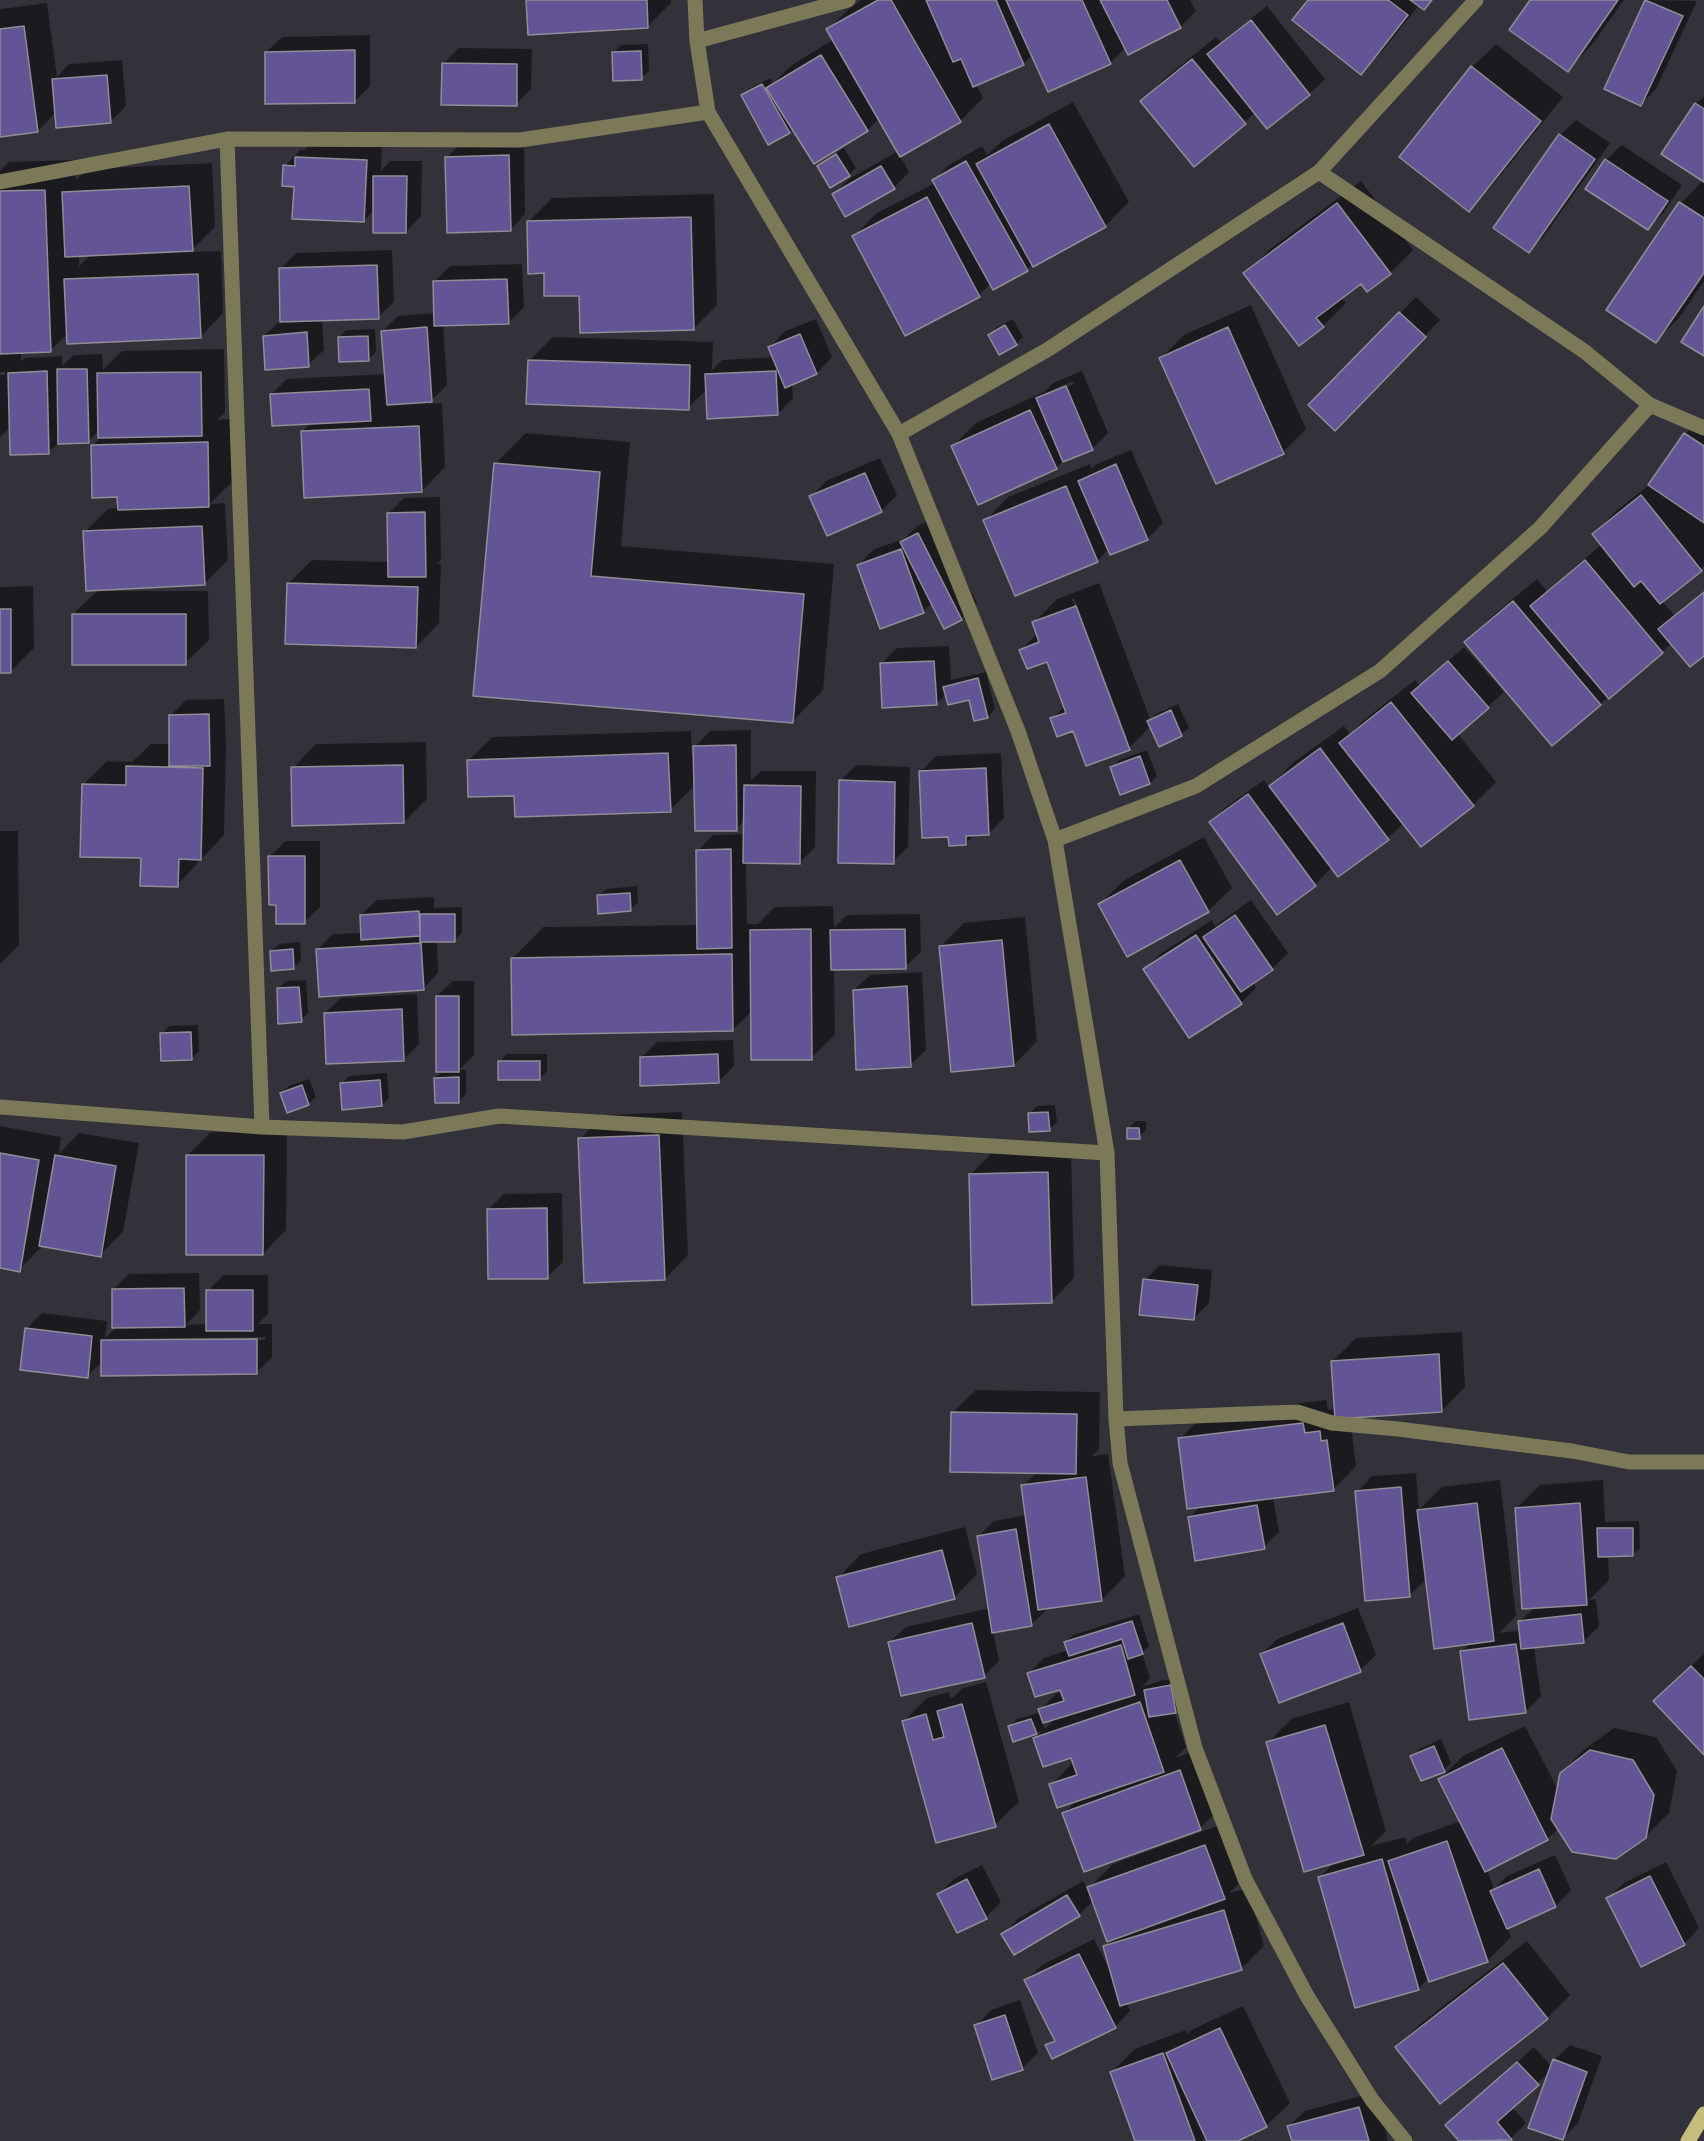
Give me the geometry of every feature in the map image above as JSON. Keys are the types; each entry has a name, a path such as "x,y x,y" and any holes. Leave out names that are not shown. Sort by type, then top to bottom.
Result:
{"main road":[{"path":"1688,2141 1704,2114"}],"street":[{"path":"695,0 697,41 708,112 899,434 1018,731 1055,840 1107,1153 1116,1419 1120,1463 1195,1748 1245,1879 1307,1996 1372,2100 1405,2141"},
{"path":"697,41 848,0"},
{"path":"899,434 1047,350 1319,172 1476,0"},
{"path":"0,182 227,139 520,140 708,112"},
{"path":"227,139 262,1127"},
{"path":"1319,172 1584,351 1650,405 1704,428"},
{"path":"1055,840 1196,786 1380,671 1540,528 1650,405"},
{"path":"0,1107 262,1127 403,1132 499,1116 1107,1153"},
{"path":"1116,1419 1297,1412 1332,1423 1572,1451 1629,1462 1704,1462"}],"building":[{"path":"526,0 647,0 648,28 528,35"},
{"path":"878,0 891,0 961,122 900,157 826,29"},
{"path":"926,0 996,0 1024,65 973,87 961,59 953,62"},
{"path":"1006,0 1082,0 1111,64 1048,92"},
{"path":"1100,0 1167,0 1181,28 1128,55"},
{"path":"1308,0 1388,0 1408,15 1361,75 1292,20"},
{"path":"1410,0 1432,0 1424,10"},
{"path":"1530,0 1618,0 1568,72 1509,30"},
{"path":"1645,0 1683,16 1641,106 1604,89"},
{"path":"1251,20 1310,95 1267,129 1207,54"},
{"path":"24,26 38,132 0,137 0,29"},
{"path":"355,50 355,103 265,104 265,52"},
{"path":"641,51 642,80 613,81 612,52"},
{"path":"821,55 868,131 814,164 766,88"},
{"path":"1192,59 1246,124 1194,167 1140,101"},
{"path":"442,63 517,64 517,106 441,105"},
{"path":"1471,66 1541,121 1469,212 1399,157"},
{"path":"107,75 111,123 56,128 52,79"},
{"path":"762,84 790,133 768,145 741,95"},
{"path":"1695,103 1704,109 1704,182 1661,154"},
{"path":"1049,124 1106,227 1033,267 976,164"},
{"path":"1559,134 1595,159 1529,253 1493,228"},
{"path":"836,154 850,176 830,188 817,166"},
{"path":"509,155 511,231 447,233 445,157"},
{"path":"295,157 367,160 364,222 292,219 294,187 282,186 283,165 295,166"},
{"path":"1605,159 1668,201 1648,230 1585,189"},
{"path":"966,161 1028,271 993,290 932,180"},
{"path":"881,166 895,189 845,217 832,194"},
{"path":"373,176 407,176 406,233 373,233"},
{"path":"189,186 193,251 65,257 62,192"},
{"path":"45,190 51,352 0,354 0,191"},
{"path":"927,197 980,297 905,336 852,236"},
{"path":"1679,202 1704,218 1704,273 1656,343 1606,310"},
{"path":"1337,203 1391,274 1367,292 1361,284 1316,318 1324,327 1299,346 1243,273"},
{"path":"691,217 694,330 580,333 579,296 544,296 544,273 528,274 527,221"},
{"path":"377,265 379,319 280,322 279,268"},
{"path":"198,274 201,338 67,344 64,279"},
{"path":"507,279 509,324 434,326 433,281"},
{"path":"1704,306 1704,356 1681,342"},
{"path":"1399,312 1426,337 1335,431 1308,405"},
{"path":"1005,325 1017,345 999,355 988,335"},
{"path":"427,327 432,402 387,405 381,331"},
{"path":"1228,327 1284,454 1216,484 1159,358"},
{"path":"307,332 309,367 265,370 263,336"},
{"path":"800,334 817,374 785,388 768,347"},
{"path":"368,336 369,361 339,362 338,337"},
{"path":"528,360 690,365 689,410 526,404"},
{"path":"57,369 87,369 89,443 58,444"},
{"path":"47,371 49,454 10,455 8,373"},
{"path":"776,371 778,415 707,419 705,374"},
{"path":"201,372 202,436 98,438 97,373"},
{"path":"1066,386 1093,450 1063,462 1036,398"},
{"path":"369,389 371,421 272,426 270,394"},
{"path":"1030,410 1057,469 978,505 951,446"},
{"path":"419,426 422,492 304,498 301,431"},
{"path":"1684,433 1704,446 1704,523 1648,485"},
{"path":"208,442 209,507 118,510 117,497 92,498 91,445"},
{"path":"494,463 600,472 591,576 804,594 793,723 473,696"},
{"path":"1116,464 1148,540 1110,555 1078,481"},
{"path":"865,473 882,512 827,536 809,496"},
{"path":"1066,486 1098,562 1015,596 983,520"},
{"path":"1641,495 1702,571 1660,604 1641,581 1634,587 1592,534"},
{"path":"425,512 426,577 388,577 387,513"},
{"path":"202,526 205,585 86,591 83,531"},
{"path":"918,533 962,620 944,629 900,542"},
{"path":"901,549 924,613 880,629 857,565"},
{"path":"1585,560 1663,653 1609,699 1530,606"},
{"path":"287,583 418,587 416,648 285,644"},
{"path":"1704,592 1704,656 1690,667 1658,629"},
{"path":"1513,601 1601,705 1552,746 1464,642"},
{"path":"1076,606 1130,750 1086,766 1073,731 1057,737 1050,718 1066,713 1047,662 1027,669 1019,650 1039,642 1032,622"},
{"path":"0,609 11,609 11,673 0,673"},
{"path":"72,614 186,614 186,665 72,665"},
{"path":"934,661 937,705 882,708 880,663"},
{"path":"1448,661 1489,708 1452,740 1411,693"},
{"path":"978,678 988,718 974,721 969,700 948,705 943,687"},
{"path":"1391,702 1474,806 1421,847 1339,743"},
{"path":"1171,710 1182,736 1159,747 1147,721"},
{"path":"209,714 210,766 169,766 169,715"},
{"path":"736,745 737,831 695,831 693,746"},
{"path":"1320,748 1389,840 1338,877 1269,786"},
{"path":"668,753 671,812 515,817 514,796 468,797 467,760"},
{"path":"1140,756 1150,784 1120,795 1110,767"},
{"path":"403,765 404,823 292,826 291,767"},
{"path":"126,766 203,768 201,860 179,859 178,887 140,886 141,858 80,857 82,784 126,785"},
{"path":"986,768 989,835 966,836 966,845 949,846 948,837 922,838 919,771"},
{"path":"839,780 895,782 894,864 838,863"},
{"path":"744,785 801,786 800,864 743,863"},
{"path":"1248,794 1316,886 1277,915 1209,822"},
{"path":"731,849 732,948 697,949 696,850"},
{"path":"268,856 305,856 305,924 276,924 276,905 269,905"},
{"path":"1180,860 1209,912 1127,957 1098,904"},
{"path":"630,893 631,911 598,914 597,895"},
{"path":"419,911 420,936 361,940 360,915"},
{"path":"420,914 455,914 455,942 420,942"},
{"path":"1235,915 1273,970 1241,992 1203,937"},
{"path":"811,929 812,1060 751,1060 750,930"},
{"path":"905,929 906,969 831,970 830,930"},
{"path":"1196,935 1242,1004 1189,1038 1143,969"},
{"path":"1002,940 1014,1066 951,1072 939,946"},
{"path":"421,943 424,990 319,997 316,949"},
{"path":"293,949 294,969 271,971 270,951"},
{"path":"732,954 733,1031 512,1035 511,958"},
{"path":"907,986 911,1067 856,1070 853,990"},
{"path":"299,987 302,1022 278,1024 277,988"},
{"path":"436,996 459,996 459,1072 436,1072"},
{"path":"402,1009 404,1061 326,1064 324,1013"},
{"path":"191,1032 192,1060 161,1061 160,1033"},
{"path":"718,1054 719,1083 640,1086 640,1057"},
{"path":"498,1061 540,1061 540,1080 498,1080"},
{"path":"459,1077 459,1103 435,1103 434,1078"},
{"path":"380,1080 382,1106 342,1110 340,1083"},
{"path":"302,1085 309,1105 287,1113 280,1093"},
{"path":"1048,1112 1050,1131 1029,1132 1028,1113"},
{"path":"1127,1128 1139,1128 1140,1139 1127,1139"},
{"path":"659,1135 665,1280 584,1283 578,1138"},
{"path":"0,1153 39,1160 20,1272 0,1268"},
{"path":"55,1155 116,1166 101,1257 39,1246"},
{"path":"186,1155 264,1155 263,1255 186,1255"},
{"path":"1048,1172 1052,1303 972,1305 969,1174"},
{"path":"547,1208 548,1279 488,1279 487,1209"},
{"path":"1143,1279 1198,1285 1194,1320 1139,1315"},
{"path":"184,1288 185,1327 112,1328 112,1289"},
{"path":"206,1290 253,1290 253,1331 206,1331"},
{"path":"25,1328 92,1336 88,1378 20,1370"},
{"path":"257,1339 257,1374 101,1376 101,1340"},
{"path":"1439,1354 1442,1412 1335,1419 1331,1361"},
{"path":"951,1412 1077,1414 1076,1474 950,1472"},
{"path":"1303,1423 1305,1433 1320,1431 1321,1441 1327,1440 1334,1491 1187,1509 1178,1438"},
{"path":"1086,1477 1102,1601 1038,1610 1021,1485"},
{"path":"1401,1487 1410,1597 1365,1601 1355,1491"},
{"path":"1477,1503 1494,1641 1434,1649 1417,1510"},
{"path":"1580,1503 1587,1605 1522,1609 1515,1508"},
{"path":"1257,1505 1265,1549 1195,1561 1188,1517"},
{"path":"1597,1528 1633,1528 1633,1556 1598,1557"},
{"path":"1016,1529 1032,1626 992,1633 977,1536"},
{"path":"942,1550 955,1599 849,1627 836,1577"},
{"path":"1581,1614 1584,1643 1521,1649 1518,1621"},
{"path":"1132,1621 1143,1654 1128,1659 1122,1639 1069,1656 1064,1642"},
{"path":"972,1623 985,1678 901,1696 888,1642"},
{"path":"1343,1623 1361,1672 1279,1703 1260,1654"},
{"path":"1516,1644 1526,1713 1469,1720 1460,1651"},
{"path":"1121,1645 1135,1695 1043,1723 1038,1709 1064,1701 1060,1690 1035,1697 1027,1673"},
{"path":"1691,1666 1704,1679 1704,1755 1653,1701"},
{"path":"1171,1685 1176,1713 1149,1717 1144,1690"},
{"path":"1140,1702 1164,1772 1057,1808 1049,1784 1077,1775 1071,1758 1043,1767 1033,1738"},
{"path":"962,1704 996,1827 936,1843 902,1721 926,1714 933,1740 944,1737 937,1711"},
{"path":"1031,1719 1037,1734 1013,1742 1008,1726"},
{"path":"1325,1725 1364,1855 1304,1872 1266,1742"},
{"path":"1434,1746 1445,1772 1421,1781 1410,1756"},
{"path":"1502,1748 1548,1840 1485,1872 1438,1779"},
{"path":"1590,1750 1633,1760 1654,1795 1646,1838 1616,1859 1572,1852 1551,1819 1560,1773"},
{"path":"1180,1770 1201,1830 1084,1872 1062,1813"},
{"path":"1447,1841 1488,1962 1429,1982 1388,1861"},
{"path":"1205,1845 1225,1899 1107,1942 1087,1887"},
{"path":"1382,1859 1419,1990 1355,2008 1318,1877"},
{"path":"1539,1869 1556,1907 1507,1929 1490,1891"},
{"path":"1650,1876 1685,1945 1641,1967 1606,1898"},
{"path":"967,1879 987,1919 957,1933 937,1894"},
{"path":"1067,1895 1080,1916 1014,1955 1001,1934"},
{"path":"1224,1910 1242,1970 1120,2006 1103,1946"},
{"path":"1079,1954 1116,2028 1052,2059 1045,2045 1055,2041 1024,1980"},
{"path":"1503,1963 1548,2019 1440,2104 1395,2047"},
{"path":"1005,2015 1023,2070 992,2080 974,2025"},
{"path":"1220,2028 1267,2127 1238,2141 1207,2141 1166,2053"},
{"path":"1163,2053 1195,2141 1135,2141 1110,2072"},
{"path":"1553,2059 1587,2072 1563,2140 1528,2128"},
{"path":"1517,2062 1539,2085 1497,2122 1512,2140 1459,2141 1445,2125"},
{"path":"1359,2107 1369,2141 1292,2141 1287,2126"}]}
